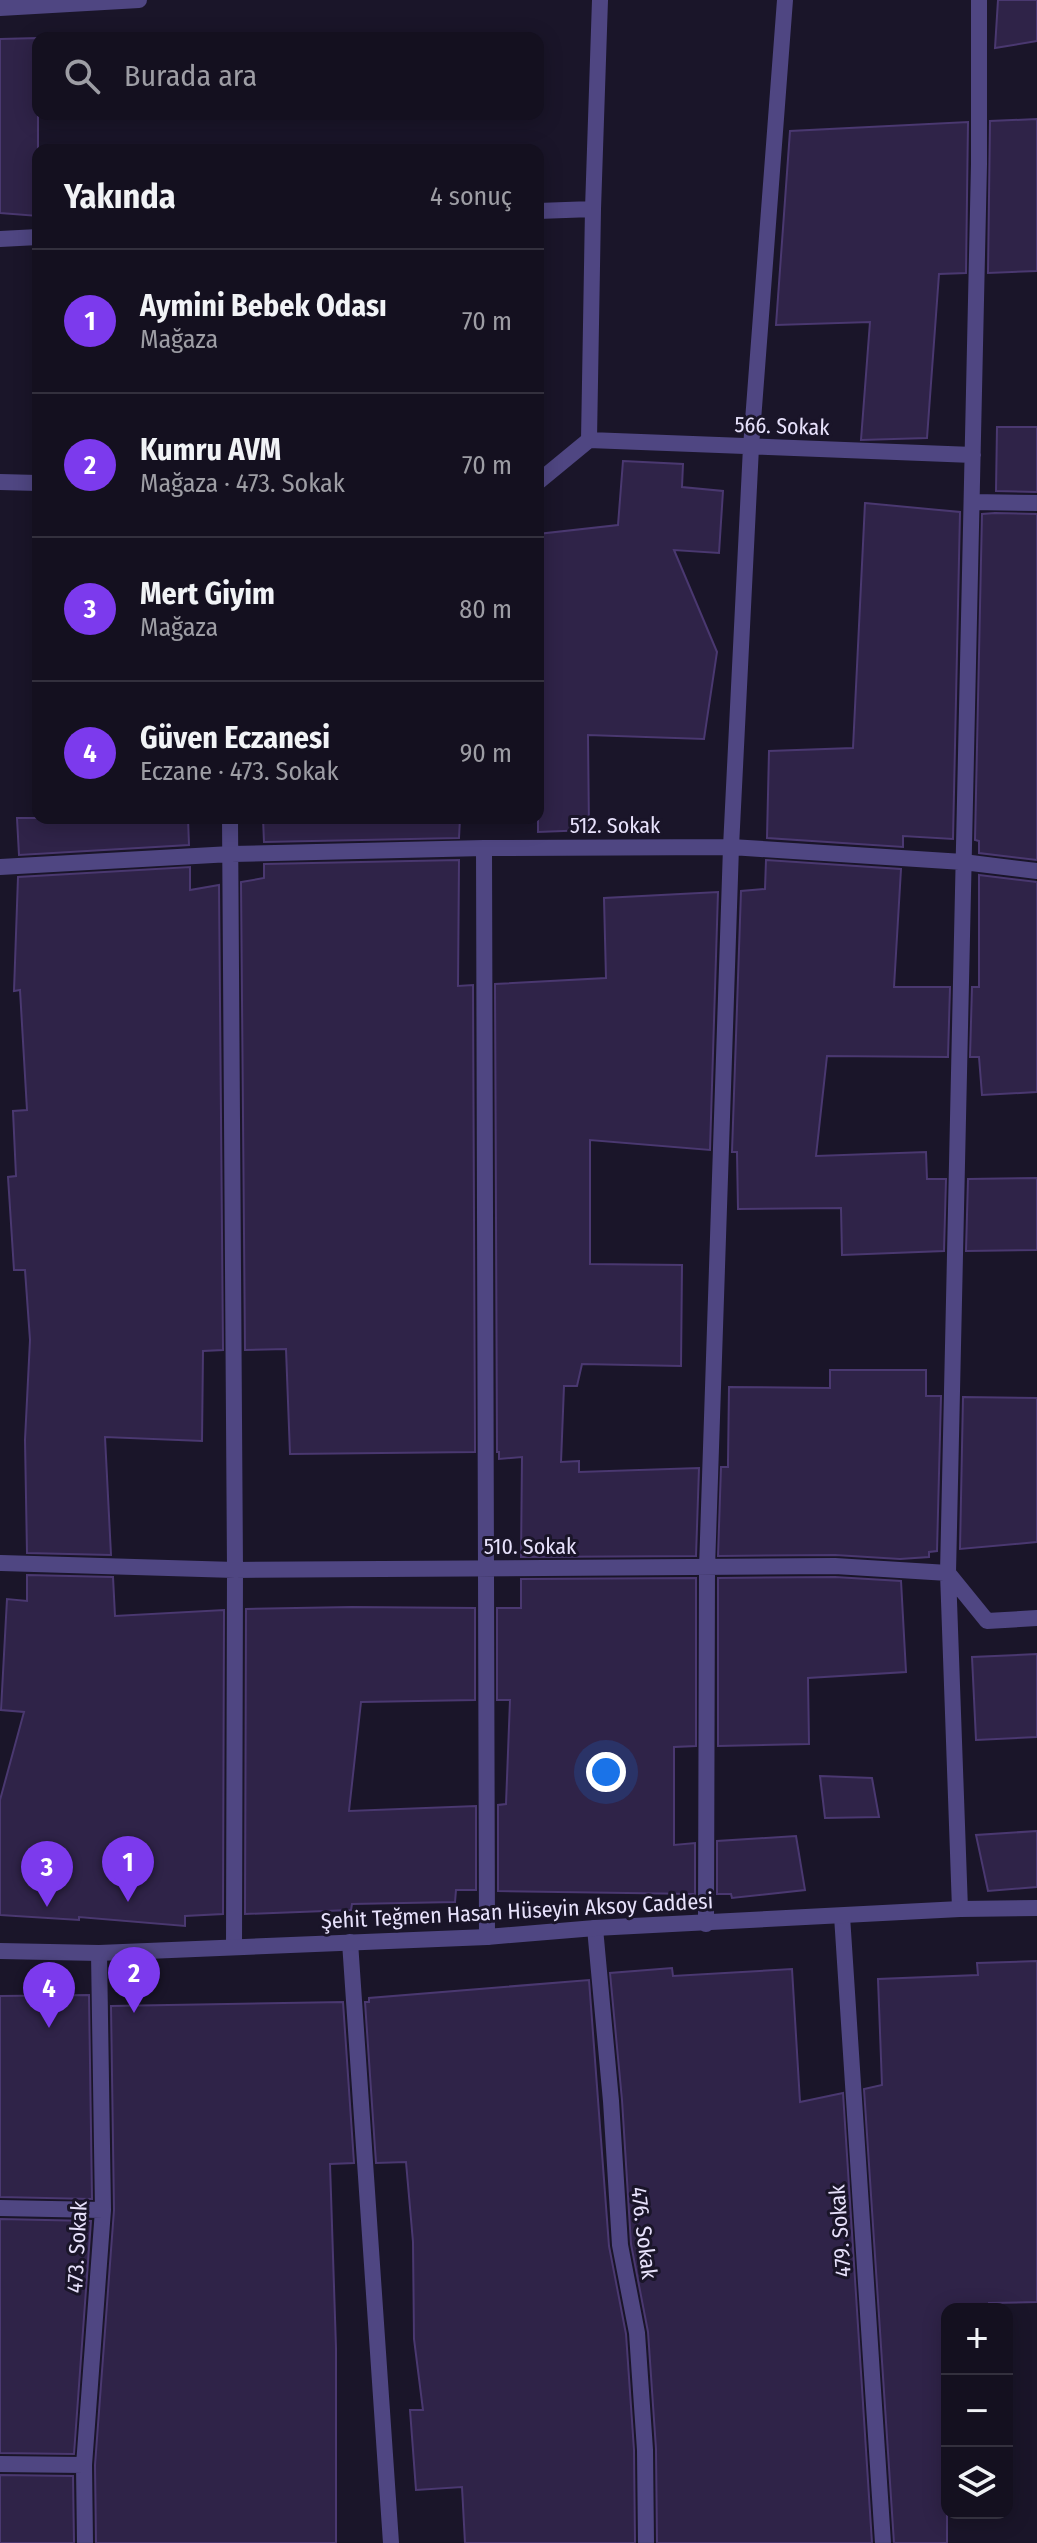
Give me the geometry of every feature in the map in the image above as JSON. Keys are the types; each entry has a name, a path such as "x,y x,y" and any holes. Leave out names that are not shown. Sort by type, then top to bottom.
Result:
{"street":[{"path":"0,8 139,0"},
{"path":"544,477 589,440 600,0"},
{"path":"706,1924 707,1568 731,847 751,447 785,0"},
{"path":"960,1909 948,1573 979,164 979,0"},
{"path":"544,211 593,209"},
{"path":"0,239 32,237"},
{"name":"566. Sokak","path":"589,440 973,455"},
{"path":"0,482 32,483"},
{"path":"972,502 1037,503"},
{"path":"230,824 234,1947"},
{"name":"512. Sokak","path":"0,867 231,854 484,848 731,847 963,862 1037,871"},
{"path":"484,848 487,1937"},
{"path":"0,1553 0,1581"},
{"name":"510. Sokak","path":"1,1563 235,1570 835,1566 948,1573"},
{"path":"948,1573 987,1621 1037,1618"},
{"name":"Şehit Teğmen Hasan Hüseyin Aksoy Caddesi","path":"0,1951 99,1953 487,1937 595,1928 960,1909 1037,1908"},
{"name":"479. Sokak","path":"842,1916 883,2543"},
{"name":"476. Sokak","path":"595,1928 620,2245 637,2333 645,2450 646,2543"},
{"path":"350,1942 391,2543"},
{"name":"473. Sokak","path":"85,2543 84,2465 103,2210 99,1953"},
{"path":"0,2208 103,2210"},
{"path":"0,2464 84,2465"}],"building":[{"path":"998,0 1037,0 1037,41 995,48"},
{"path":"32,38 32,120 38,120 38,144 32,144 32,216 0,213 0,39"},
{"path":"1037,119 1037,271 988,273 990,121"},
{"path":"968,122 966,273 939,274 927,438 861,440 870,322 776,325 790,131"},
{"path":"997,427 1037,427 1037,492 996,491"},
{"path":"623,461 683,464 682,487 723,491 719,553 674,550 717,652 704,739 588,735 589,830 538,832 538,824 544,824 544,533 618,525"},
{"path":"865,503 960,512 953,839 903,836 903,847 767,838 769,751 853,748"},
{"path":"982,514 1037,514 1037,860 979,853 979,841 975,840"},
{"path":"17,818 32,818 32,824 188,824 189,845 19,855"},
{"path":"263,824 460,824 459,838 264,842"},
{"path":"459,860 458,986 473,985 475,1452 290,1454 286,1349 245,1350 241,882 264,878 264,864"},
{"path":"766,860 901,869 894,987 950,987 948,1057 827,1056 816,1156 926,1152 927,1179 946,1179 944,1251 842,1255 841,1208 738,1209 737,1152 732,1152 741,891 765,889"},
{"path":"190,867 190,890 219,885 223,1350 203,1351 202,1441 105,1437 111,1555 27,1553 25,1440 30,1340 25,1270 14,1270 8,1177 16,1176 13,1111 27,1110 20,990 14,991 18,877"},
{"path":"979,875 1037,882 1037,1092 982,1095 979,1057 970,1057 972,987 979,987"},
{"path":"718,892 710,1150 590,1140 590,1264 682,1265 681,1366 582,1364 577,1386 564,1386 561,1462 579,1461 579,1472 699,1468 696,1556 521,1557 522,1457 499,1459 497,1452 495,984 606,978 604,898"},
{"path":"1037,1178 1037,1250 966,1251 968,1179"},
{"path":"830,1370 926,1370 926,1396 941,1396 937,1551 929,1552 929,1557 900,1559 835,1555 718,1556 721,1467 728,1467 729,1387 830,1388"},
{"path":"963,1397 1037,1398 1037,1542 960,1549"},
{"path":"27,1575 113,1577 115,1616 224,1610 223,1914 185,1916 185,1926 79,1917 79,1920 0,1915 0,1800 24,1712 1,1710 7,1599 27,1601"},
{"path":"835,1577 901,1581 906,1672 808,1678 809,1744 718,1746 718,1578"},
{"path":"696,1578 696,1746 674,1747 674,1845 695,1843 695,1894 498,1891 498,1805 506,1804 510,1700 497,1700 497,1608 521,1608 521,1579"},
{"path":"475,1608 475,1700 361,1702 349,1811 476,1806 476,1890 456,1890 455,1902 352,1904 351,1910 245,1914 246,1609"},
{"path":"1037,1654 1037,1737 976,1740 972,1657"},
{"path":"820,1776 872,1778 879,1817 825,1818"},
{"path":"1037,1831 1037,1887 988,1891 976,1835"},
{"path":"796,1836 805,1890 732,1898 731,1894 717,1894 717,1841"},
{"path":"1037,1961 1037,2302 941,2303 941,2519 947,2519 947,2543 894,2543 864,2089 882,2085 878,1979 978,1975 977,1963"},
{"path":"672,1968 673,1976 792,1969 800,2102 843,2093 872,2543 657,2543 656,2449 648,2332 631,2244 610,1973"},
{"path":"589,1980 609,2246 626,2334 634,2450 635,2543 465,2543 462,2487 416,2490 410,2410 423,2410 414,2339 413,2242 406,2162 376,2163 365,2002 369,2002 369,1998"},
{"path":"89,1995 92,2199 0,2197 0,1996"},
{"path":"343,2002 354,2163 330,2164 336,2348 336,2543 96,2543 95,2465 114,2210 111,2006"},
{"path":"0,2219 91,2221 74,2454 0,2453"},
{"path":"0,2475 73,2476 74,2543 0,2543"}],"place":[{"name":"Aymini Bebek Odası","path":"128,1902"},
{"name":"Mert Giyim","path":"47,1907"},
{"name":"Kumru AVM","path":"134,2013"},
{"name":"Güven Eczanesi","path":"49,2028"}]}
